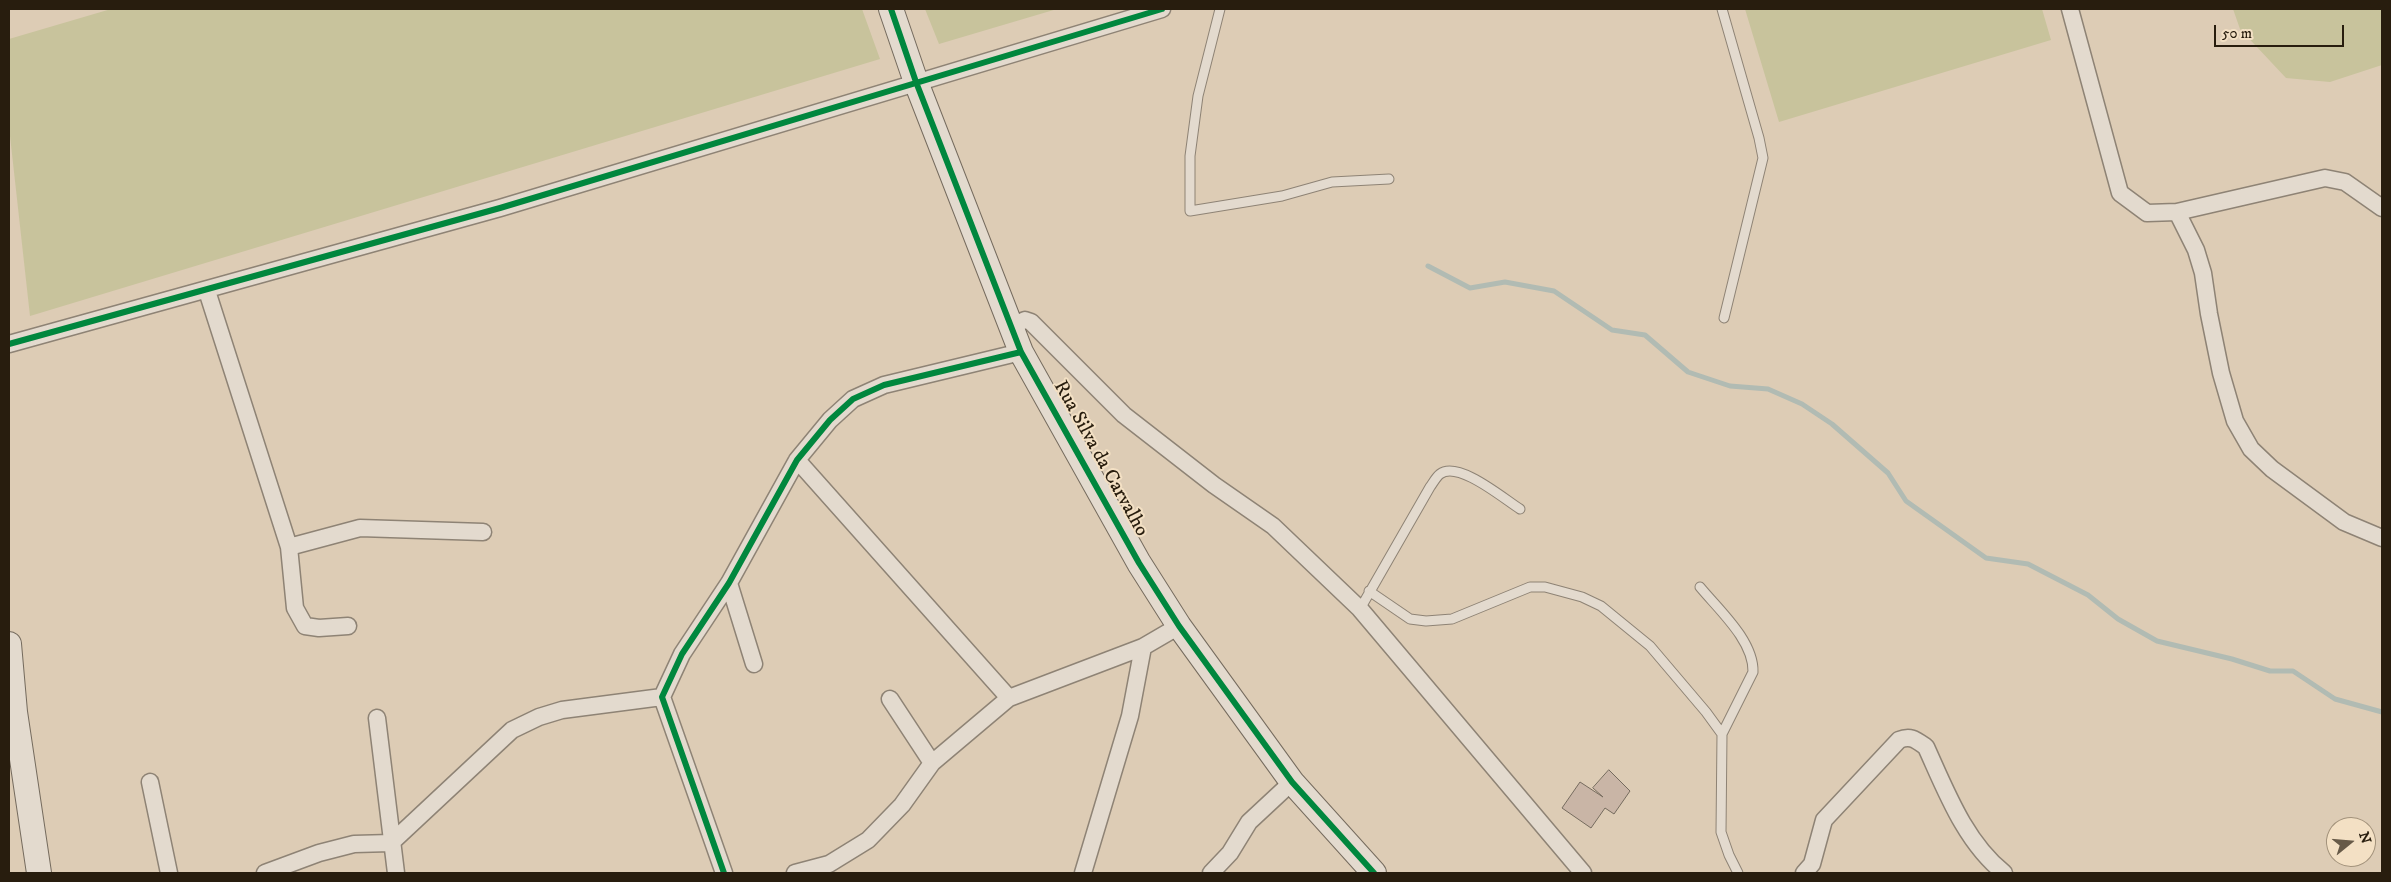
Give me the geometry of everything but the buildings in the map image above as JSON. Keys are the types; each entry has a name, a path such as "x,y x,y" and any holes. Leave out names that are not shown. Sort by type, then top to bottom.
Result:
{"street":[{"name":"Rua Silva da Carvalho","path":"891,9 916,82 1021,352 1139,563 1179,626 1292,782 1374,873"},
{"path":"9,344 207,291 500,208 1162,9"},
{"path":"2070,9 2120,193 2147,213 2177,212 2325,178 2346,182 2382,208"},
{"path":"2177,212 2196,250 2203,273 2221,373 2235,421 2251,449 2272,469 2344,522 2382,538"},
{"path":"207,291 290,547 295,608 305,626 319,628 348,626"},
{"path":"1011,326 1025,320 1031,322 1124,415 1214,485 1273,526 1360,609 1583,873"},
{"path":"724,873 662,697 682,654 729,583 797,460 830,420 852,399 884,385 1021,352"},
{"path":"797,460 1009,698"},
{"path":"290,547 360,528 483,532"},
{"path":"729,583 754,664"},
{"path":"795,873 830,864 868,840 902,805 932,763 1009,698 1143,647 1179,626"},
{"path":"9,644 15,712 39,873"},
{"path":"1083,873 1130,716 1143,647"},
{"path":"265,873 328,850 354,844 391,843 512,730 539,717 562,710 662,697"},
{"path":"890,699 932,763"},
{"path":"377,718 396,873"},
{"path":"1804,873 1812,864 1824,820 1899,740 1906,737 1916,739 1926,747 1964,828 1995,866 2004,873"},
{"path":"150,782 168,873"},
{"path":"1210,873 1230,853 1249,822 1292,782"}],"lane":[{"path":"1220,9 1198,96 1190,156 1190,211 1282,196 1332,182 1389,179"},
{"path":"1722,9 1759,138 1762,158 1724,318"},
{"path":"1360,609 1430,487 1440,474 1449,471 1464,473 1520,509"},
{"path":"1369,591 1410,619 1426,621 1452,619 1530,587 1544,587 1582,597 1601,606 1650,646 1706,712 1722,734"},
{"path":"1700,587 1748,646 1753,660 1753,672 1722,734 1721,832 1738,873"}],"shaded area":[{"path":"111,9 862,9 880,59 30,316 9,127 9,39"},
{"path":"925,9 1057,9 939,44"},
{"path":"1745,9 2042,9 2051,40 1779,122"},
{"path":"2233,9 2382,9 2382,65 2330,82 2286,78 2240,29"}],"waterway":[{"path":"1428,266 1470,288 1505,282 1554,291 1612,330 1645,335 1688,372 1730,386 1768,389 1802,404 1832,424 1888,473 1906,501 1986,558 2028,564 2088,595 2118,619 2157,641 2232,659 2270,671 2293,671 2335,699 2382,712"}],"cycle path":[{"path":"891,9 916,82 1021,352 1139,563 1179,626 1292,782 1374,873"},
{"path":"9,344 500,208 1162,9"},
{"path":"724,873 662,697 682,654 729,583 797,460 830,420 853,399 884,385 1021,352"}]}
